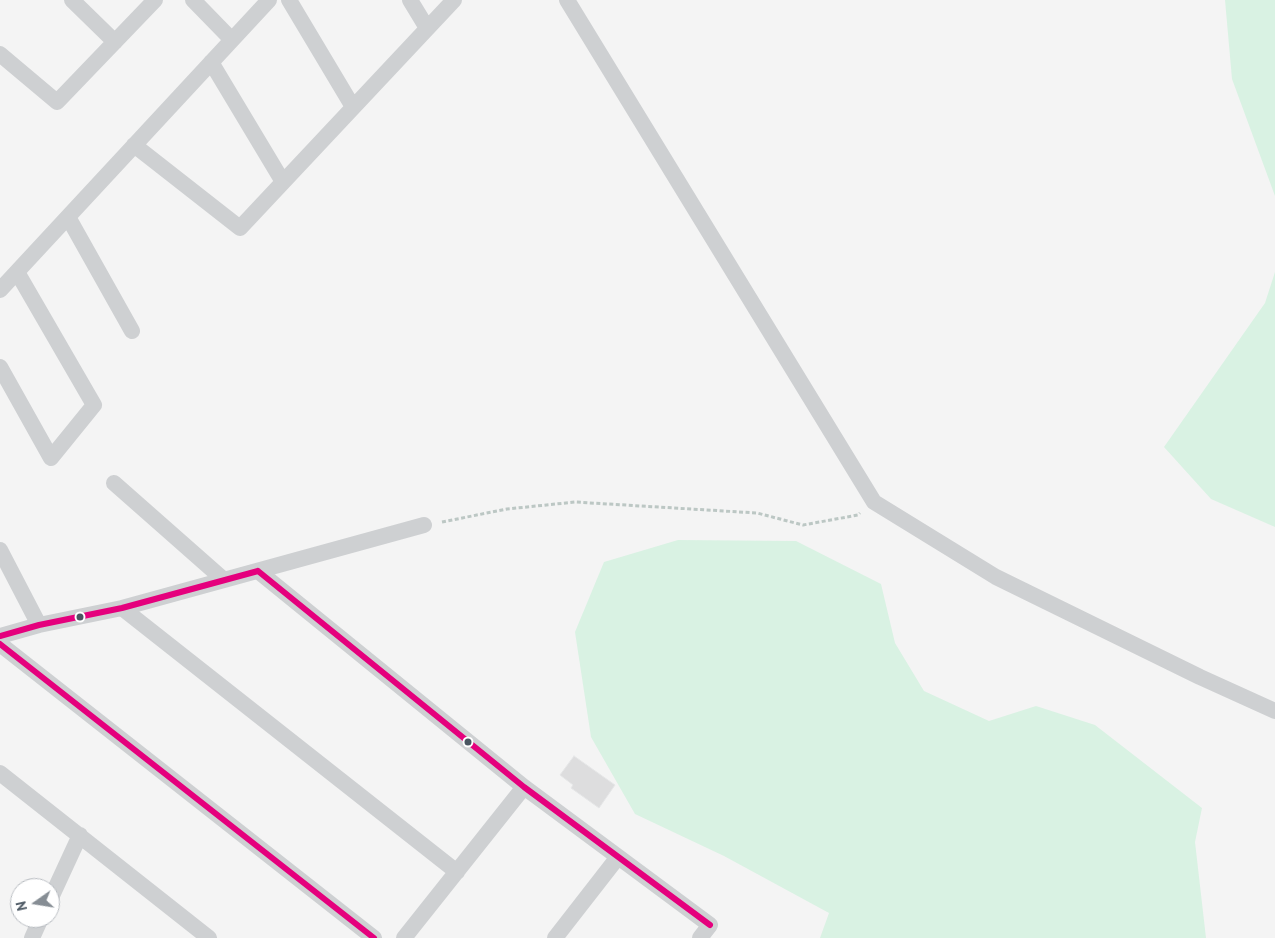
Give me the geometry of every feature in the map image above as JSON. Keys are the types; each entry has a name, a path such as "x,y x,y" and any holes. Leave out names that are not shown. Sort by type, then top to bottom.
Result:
{"street":[{"path":"72,0 115,42"},
{"path":"0,54 57,102 154,0"},
{"path":"193,0 232,40"},
{"path":"0,290 269,0"},
{"path":"288,0 353,107"},
{"path":"410,0 427,28"},
{"path":"134,145 240,228 454,0"},
{"path":"567,0 874,502 996,577 1275,711"},
{"path":"211,62 283,182"},
{"path":"68,217 132,331"},
{"path":"0,367 51,458 94,405 17,272"},
{"path":"114,483 224,580"},
{"path":"0,636 39,625 122,608 424,525"},
{"path":"0,550 39,625"},
{"path":"258,571 524,787 710,925 700,938"},
{"path":"122,608 457,872"},
{"path":"0,644 374,938"},
{"path":"0,773 209,938"},
{"path":"404,938 524,787"},
{"path":"60,878 80,835"},
{"path":"555,938 618,857"}],"path":[{"path":"424,525 507,509 576,502 757,513 803,525 858,515 874,502"}],"green space":[{"path":"1225,0 1275,0 1275,196 1232,79"},
{"path":"1275,272 1275,527 1211,499 1164,447 1265,303"},
{"path":"678,540 796,541 881,584 895,643 924,691 989,721 1036,706 1095,725 1202,808 1195,842 1206,938 820,938 829,913 724,856 635,814 591,737 575,632 604,562"}],"building":[{"path":"574,756 615,785 599,808 571,788 573,785 560,775"}],"transit line":[{"path":"258,571 524,787 710,925"},
{"path":"0,636 39,625 122,608 258,571"},
{"path":"0,644 374,938"}]}
